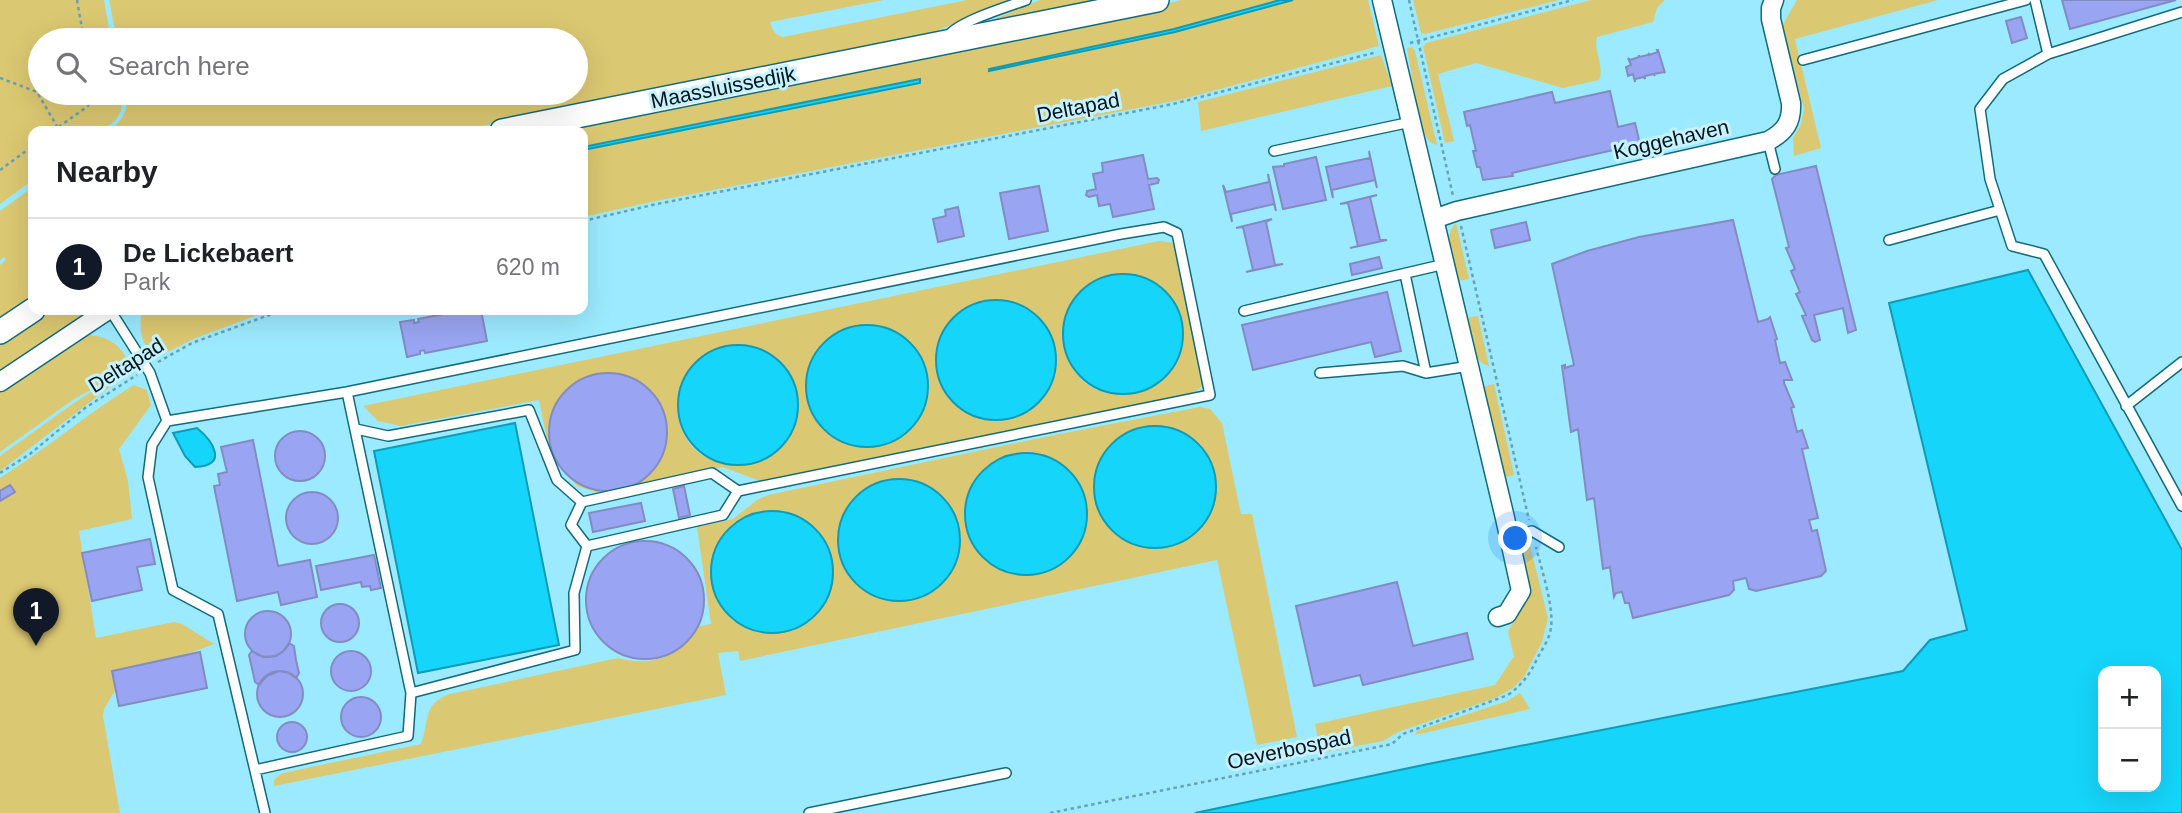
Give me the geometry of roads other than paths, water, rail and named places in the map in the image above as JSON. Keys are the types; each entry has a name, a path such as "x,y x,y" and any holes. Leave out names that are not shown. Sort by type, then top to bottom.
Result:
{"street":[{"name":"Maassluissedijk","path":"527,126 1157,0"},
{"path":"1382,0 1506,518 1521,591 1507,614 1498,617"},
{"path":"1768,141 1780,135 1787,127 1792,114 1771,19 1774,0"},
{"name":"Koggehaven","path":"1434,219 1457,211 1768,141"},
{"path":"0,332 28,313"},
{"path":"0,382 101,315"}],"lane":[{"name":"Maassluissedijk","path":"944,44 951,32 958,27 1026,0"},
{"path":"1803,60 2026,0"},
{"path":"2035,0 2048,54"},
{"path":"2182,12 2048,54 2003,79 1980,109 1990,179 2012,246 2044,254 2182,506"},
{"path":"1274,150 1411,122"},
{"path":"1768,141 1775,169"},
{"path":"1889,240 2000,210"},
{"path":"265,813 218,614 173,590 148,477 152,445 167,421 347,392 1121,234 1164,227 1177,233 1210,395 738,491 712,473 582,502"},
{"path":"1244,311 1445,264"},
{"path":"1405,274 1426,373"},
{"path":"112,315 148,371 167,421"},
{"path":"2126,406 2182,362"},
{"path":"1320,373 1404,366 1426,373 1469,366"},
{"path":"255,770 408,736 411,693 347,392"},
{"path":"356,429 388,436 529,410 557,480 582,502"},
{"path":"587,546 723,515 738,491"},
{"path":"582,502 571,525 587,546"},
{"path":"1506,518 1519,534 1532,531 1559,547"},
{"path":"411,693 575,650 574,593 587,546"},
{"path":"809,813 1006,773"}],"water":[{"path":"1280,0 1293,0 1175,32 989,71 1174,29"},
{"path":"920,79 920,83 588,149 588,146"},
{"path":"2028,270 2182,550 2182,813 1195,813 1428,764 1903,671 1930,640 1967,630 1889,303"},
{"path":"1123,274 1146,278 1166,291 1179,311 1183,334 1179,357 1166,377 1146,390 1123,394 1100,390 1080,377 1067,357 1063,334 1067,311 1080,291 1100,278"},
{"path":"996,300 1019,304 1039,317 1052,337 1056,360 1052,383 1039,403 1019,416 996,420 973,416 953,403 940,383 936,360 940,337 953,317 973,304"},
{"path":"867,325 890,330 910,343 923,363 928,386 923,409 910,429 890,442 867,447 844,442 824,429 811,409 806,386 811,363 824,343 844,330"},
{"path":"738,345 761,349 781,362 794,382 798,405 794,428 781,448 761,461 738,465 715,461 695,448 682,428 678,405 682,382 695,362 715,349"},
{"path":"515,423 559,645 418,673 374,451"},
{"path":"1155,426 1178,431 1198,444 1211,464 1216,487 1211,510 1198,530 1178,543 1155,548 1132,543 1112,530 1099,510 1094,487 1099,464 1112,444 1132,431"},
{"path":"197,428 208,439 215,458 206,466 195,467 185,456 173,433"},
{"path":"1026,453 1049,458 1069,471 1082,491 1087,514 1082,537 1069,557 1049,570 1026,575 1003,570 983,557 970,537 965,514 970,491 983,471 1003,458"},
{"path":"899,479 922,484 942,497 955,517 960,540 955,563 942,583 922,596 899,601 876,596 856,583 843,563 838,540 843,517 856,497 876,484"},
{"path":"772,511 795,516 815,529 828,549 833,572 828,595 815,615 795,628 772,633 749,628 729,615 716,595 711,572 716,549 729,529 749,516"}],"place":[{"name":"De Lickebaert","path":"36,646"}]}
